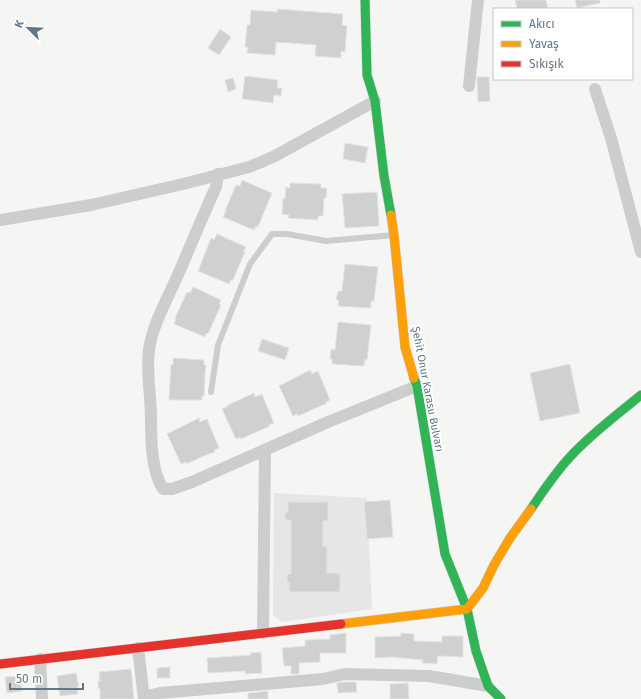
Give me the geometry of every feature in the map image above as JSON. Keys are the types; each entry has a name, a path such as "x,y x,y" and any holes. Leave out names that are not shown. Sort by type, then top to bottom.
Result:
{"street":[{"name":"Şehit Onur Karasu Bulvarı","path":"365,0 367,74 375,101 384,176 394,235 405,347 417,386 445,554 467,609 476,651 488,686 501,699"},
{"path":"470,86 478,0"},
{"path":"595,89 615,153 641,252"},
{"path":"0,220 91,205 249,167 273,156 375,101"},
{"path":"218,174 216,187 160,315 151,340 148,379 151,410 151,446 158,482 163,488 172,489 192,482 328,422 417,386"},
{"path":"0,664 467,609 483,588 494,565 510,538 551,480 570,457 610,420 641,395"},
{"path":"263,633 265,450"},
{"path":"138,648 144,698 160,694 323,679 345,674 429,676 488,686"},
{"path":"40,659 42,699"}],"lane":[{"path":"211,392 218,345 250,264 272,234 288,234 326,242 394,235"}],"shaded area":[{"path":"274,493 367,498 372,609 282,622 273,615"}],"building":[{"path":"515,0 546,0 548,8 517,8"},
{"path":"575,0 600,0 600,3 577,8"},
{"path":"277,9 343,14 342,25 347,26 345,52 341,51 341,58 315,56 316,45 276,42 275,55 247,53 248,48 245,47 247,25 250,25 251,10 277,12"},
{"path":"220,29 231,37 219,55 208,48"},
{"path":"245,76 278,80 277,88 282,88 281,96 274,95 273,103 242,99"},
{"path":"477,77 489,77 490,101 478,102"},
{"path":"233,78 236,89 228,92 225,80"},
{"path":"345,143 368,147 365,163 343,159"},
{"path":"242,180 272,193 258,227 256,226 254,230 223,217 236,185 240,186"},
{"path":"290,183 321,184 321,188 327,188 326,198 324,198 323,216 318,216 318,220 288,218 289,215 282,214 283,198 285,199 286,187 290,188"},
{"path":"377,192 379,226 345,228 342,194"},
{"path":"217,234 246,247 233,280 231,280 229,284 198,271 211,238 214,240"},
{"path":"345,264 378,267 374,301 371,301 371,308 338,306 339,300 336,300 338,291 342,291"},
{"path":"193,287 221,300 219,304 221,305 208,334 206,333 205,337 174,324 175,318 187,292 190,293"},
{"path":"338,322 371,325 367,360 365,359 364,366 332,364 332,359 330,359 331,349 335,350"},
{"path":"262,339 289,348 285,360 258,351"},
{"path":"173,358 204,360 204,365 206,365 204,396 202,396 202,400 169,400 171,364 173,365"},
{"path":"570,364 580,413 540,421 530,373"},
{"path":"310,370 312,374 318,371 330,400 326,402 326,404 298,416 297,414 293,416 279,386"},
{"path":"254,393 255,397 262,394 274,423 241,439 240,437 236,439 222,409"},
{"path":"199,418 200,422 207,419 219,448 214,450 215,452 186,464 186,462 181,464 167,434"},
{"path":"390,500 393,537 367,539 364,502"},
{"path":"288,502 328,502 328,521 323,521 323,546 327,546 327,573 340,573 340,592 289,592 287,574 291,574 291,520 285,520 285,512 288,512"},
{"path":"346,633 346,653 320,653 320,662 299,663 299,674 291,674 291,666 284,666 282,648 305,646 305,640 330,639 330,635"},
{"path":"401,633 414,634 414,641 442,642 442,636 463,636 463,657 438,656 437,664 422,663 423,660 392,657 375,658 375,637 401,636"},
{"path":"261,652 262,673 245,674 245,671 208,673 207,658 251,655 250,653"},
{"path":"170,667 170,678 157,678 157,668"},
{"path":"131,669 134,699 100,699 100,688 98,689 98,681 100,681 99,672"},
{"path":"76,673 79,687 77,687 78,694 60,696 57,676"},
{"path":"21,676 22,691 7,693 5,677"},
{"path":"356,682 357,692 338,693 337,683"},
{"path":"408,683 409,699 390,699 390,684"},
{"path":"268,691 268,699 248,699 248,693"}],"traffic: fast":[{"path":"365,0 367,75 375,101 384,176 391,215"},
{"path":"414,378 417,386 445,554 467,609 476,651 488,686 501,699"},
{"path":"531,509 554,476 578,449 604,425 641,395"}],"traffic: slow":[{"path":"391,215 405,347 414,378"},
{"path":"341,624 467,609 483,588 494,565 510,538 531,509"}],"traffic: jam":[{"path":"0,664 341,624"}]}
